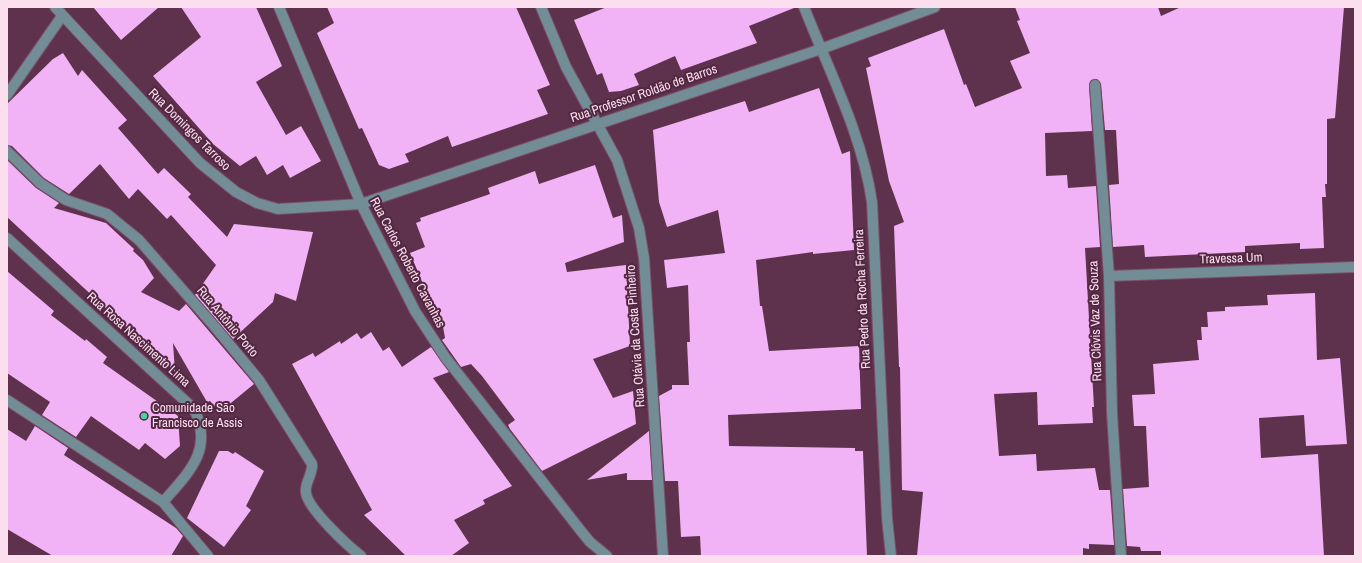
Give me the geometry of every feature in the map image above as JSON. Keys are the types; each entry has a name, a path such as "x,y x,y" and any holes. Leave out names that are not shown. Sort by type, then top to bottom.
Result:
{"street":[{"name":"Rua Domingos Tarroso","path":"55,7 200,163 236,192 257,203 278,209 362,204"},
{"name":"Rua Carlos Roberto Cavanhas","path":"279,7 362,204 415,311 445,357 581,531 590,542 607,556"},
{"name":"Rua Otávia da Costa Pinheiro","path":"541,7 566,67 617,160 627,187 639,228 644,258 663,556"},
{"name":"Rua Pedro da Rocha Ferreira","path":"804,7 860,147 871,195 891,556"},
{"name":"Rua Professor Roldão de Barros","path":"362,204 821,48 935,7"},
{"path":"7,95 62,16"},
{"name":"Rua Clóvis Vaz de Souza","path":"1094,85 1109,276 1112,413 1121,556"},
{"name":"Rua Antônio Porto","path":"7,151 40,183 66,200 107,214 119,223 158,261 259,380 312,464 312,474 305,489 308,502 349,547 361,556"},
{"name":"Rua Rosa Nascimento Lima","path":"7,238 194,409 200,421 202,436 199,456 178,485 163,502"},
{"name":"Travessa Um","path":"1109,276 1355,268"},
{"path":"7,400 163,502 208,556"}],"building":[{"path":"93,7 159,7 121,40"},
{"path":"181,7 256,7 282,66 256,82 286,135 301,126 321,161 290,178 283,165 267,175 256,156 240,166 213,144 153,76 201,37"},
{"path":"327,7 516,7 550,85 537,90 548,114 452,147 448,136 405,154 409,162 389,169 379,165 362,128 359,129 317,33 334,23"},
{"path":"607,7 794,8 749,26 757,43 681,70 675,56 634,74 639,85 621,91 609,92 602,73 597,75 574,20"},
{"path":"1015,7 1158,7 1161,16 1181,7 1344,7 1335,118 1327,119 1327,184 1325,184 1326,197 1322,197 1324,248 1300,249 1300,243 1245,246 1245,252 1145,257 1144,245 1113,247 1109,185 1119,184 1116,130 1105,130 1101,84 1097,79 1091,80 1089,85 1092,131 1045,133 1046,176 1067,175 1068,188 1096,186 1100,247 1085,248 1094,407 1092,407 1093,423 1038,425 1037,392 994,394 999,456 1036,454 1037,471 1095,468 1099,490 1110,490 1114,545 1089,544 1089,549 1083,548 1083,556 917,556 923,492 902,490 900,367 894,226 904,222 889,181 866,68 871,66 868,58 944,29 964,85 966,84 975,107 1022,88 1010,61 1030,53 1017,21 1020,20"},
{"path":"63,53 78,76 82,70 127,120 118,128 158,174 164,168 191,194 188,197 227,237 234,224 313,232 296,301 275,293 273,302 233,339 195,295 216,265 171,215 167,219 138,189 129,199 100,164 69,194 44,178 12,146 7,145 7,104 53,59"},
{"path":"819,88 842,154 850,151 854,250 813,254 813,252 756,260 760,306 762,306 769,351 859,346 861,409 728,415 729,446 855,448 855,451 863,451 867,556 701,556 700,536 681,537 678,481 665,481 659,396 672,389 672,385 689,385 687,342 690,342 688,285 667,288 664,260 725,253 718,210 667,227 659,202 653,130 745,101 749,112"},
{"path":"7,160 36,188 59,203 54,208 106,223 134,249 133,251 143,260 154,278 141,292 179,311 186,304 254,384 220,412 210,401 207,402 173,343 175,372 7,217"},
{"path":"595,165 613,218 622,215 624,242 565,263 567,272 626,265 630,346 593,359 613,398 633,391 636,424 542,471 510,429 508,425 515,420 482,376 471,364 461,367 442,340 445,338 442,321 433,308 410,253 425,247 416,223 421,221 420,218 490,194 488,188 535,171 539,184"},
{"path":"7,271 54,311 51,315 85,341 86,339 107,357 103,363 178,416 180,446 165,459 145,443 139,450 91,416 76,437 42,415 50,402 7,373"},
{"path":"1315,293 1317,360 1340,358 1347,444 1306,446 1304,415 1259,418 1261,458 1318,454 1324,556 1161,556 1161,551 1141,551 1140,547 1127,546 1123,489 1149,487 1146,426 1134,426 1132,395 1155,394 1153,364 1199,360 1197,340 1202,340 1201,327 1208,327 1207,312 1225,311 1225,307 1268,305 1267,295"},
{"path":"371,332 383,351 389,347 402,367 431,347 449,372 433,378 512,486 483,500 485,504 454,520 469,543 451,556 406,556 364,515 372,510 292,364 313,353 315,357 340,341 341,344 357,333 361,339"},
{"path":"35,426 68,448 64,455 176,528 183,536 171,556 53,556 7,529 7,429 26,441"},
{"path":"649,431 652,480 627,480 627,473 587,480"},
{"path":"219,451 228,451 233,454 235,452 264,471 246,506 251,510 224,547 187,518"}],"place":[{"name":"Comunidade São Francisco de Assis","path":"144,416"}]}
